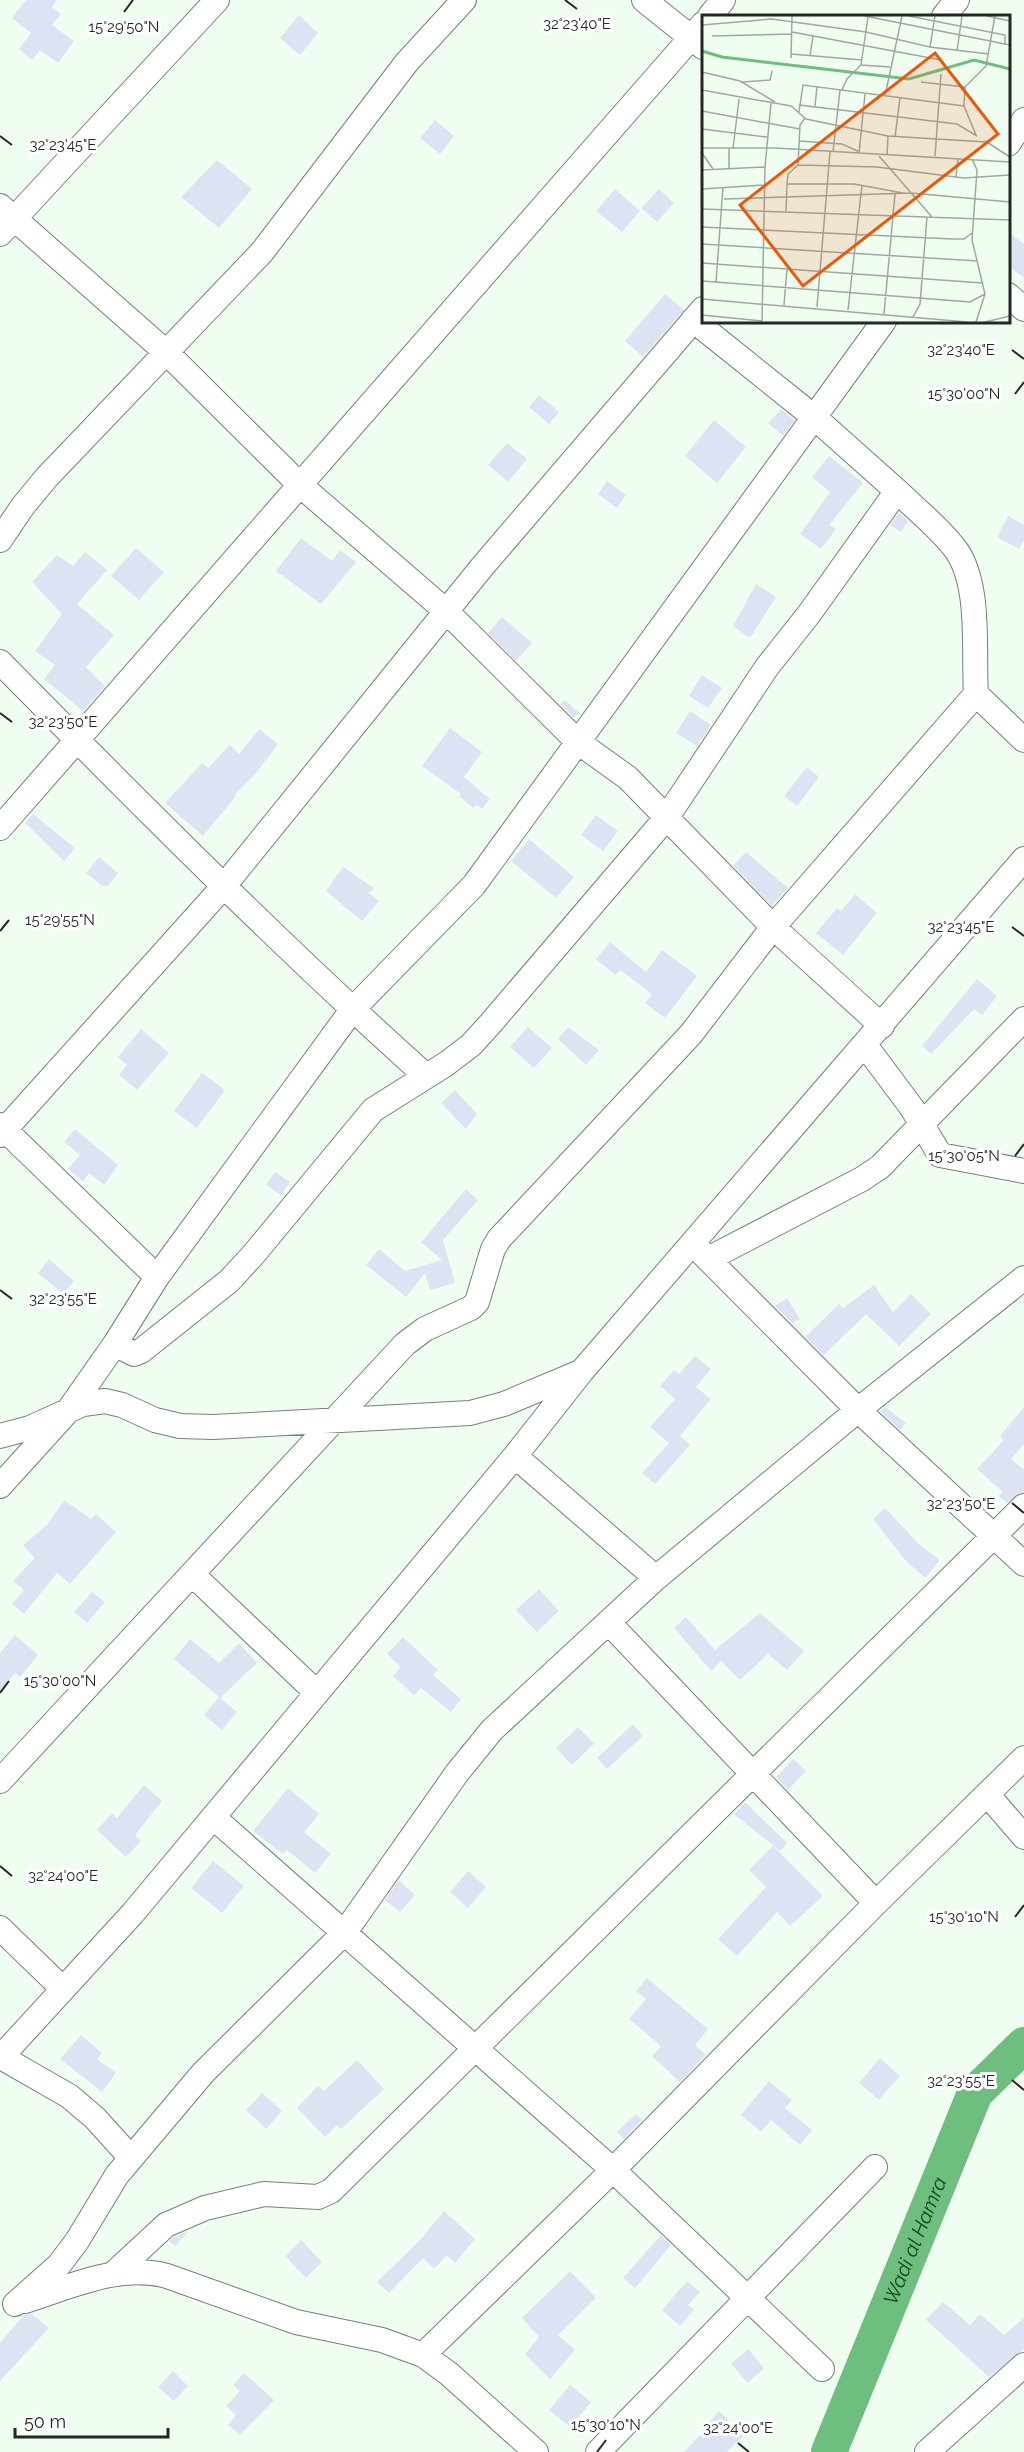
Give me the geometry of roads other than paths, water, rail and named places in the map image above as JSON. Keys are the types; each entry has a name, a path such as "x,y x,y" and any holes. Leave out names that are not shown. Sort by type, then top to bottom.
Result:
{"street":[{"path":"217,0 5,219 167,353 300,485 446,611 578,742 628,778 773,927 882,1026"},
{"path":"0,540 23,506 47,477 262,252 407,62 464,0"},
{"path":"0,828 300,485 699,37 644,0"},
{"path":"711,15 723,0"},
{"path":"945,15 957,0"},
{"path":"1009,142 1024,120"},
{"path":"1009,296 1024,309"},
{"path":"157,1277 2,1130 224,886 446,611 698,315"},
{"path":"0,1781 416,1334 471,1308 477,1302 493,1249 499,1239 691,1034 773,927 976,694 972,591 964,563 954,546 897,491 706,322"},
{"path":"0,1486 68,1411 115,1344 157,1277 352,1010 474,885 883,322"},
{"path":"115,1344 134,1354 141,1351 213,1294 253,1255 373,1110 454,1058 484,1030 667,817 767,667 809,614 897,491"},
{"path":"0,662 224,886 352,1010 426,1076"},
{"path":"976,694 1024,740"},
{"path":"131,2158 95,2118 69,2096 1,2058 133,1913 515,1456 582,1371 700,1251 865,1045 1024,859"},
{"path":"700,1251 862,1179 888,1159 1024,1019"},
{"path":"865,1045 921,1123 936,1152 943,1157 1024,1171"},
{"path":"700,1251 858,1410 1024,1564"},
{"path":"7,2307 59,2265 131,2158 225,2050 345,1932 476,1748 656,1578 858,1410 1024,1278"},
{"path":"0,1436 30,1428 83,1404 105,1401 122,1405 155,1420 180,1426 334,1421 470,1413 504,1404 582,1371"},
{"path":"515,1456 656,1578"},
{"path":"113,2274 166,2225 205,2208 255,2195 318,2197 331,2191 1024,1506"},
{"path":"193,1575 318,1693"},
{"path":"609,1623 876,1903"},
{"path":"423,2355 614,2170 876,1903 1024,1758"},
{"path":"987,1794 1024,1837"},
{"path":"213,1818 614,2170 822,2369"},
{"path":"0,1928 63,1989"},
{"path":"598,2452 875,2168"},
{"path":"7,2307 113,2274 158,2273 296,2322 382,2340 423,2355 448,2373 536,2452"},
{"path":"927,2452 1024,2365"}],"waterway":[{"name":"Wadi al Hamra","path":"829,2452 975,2093 1024,2045"}]}
